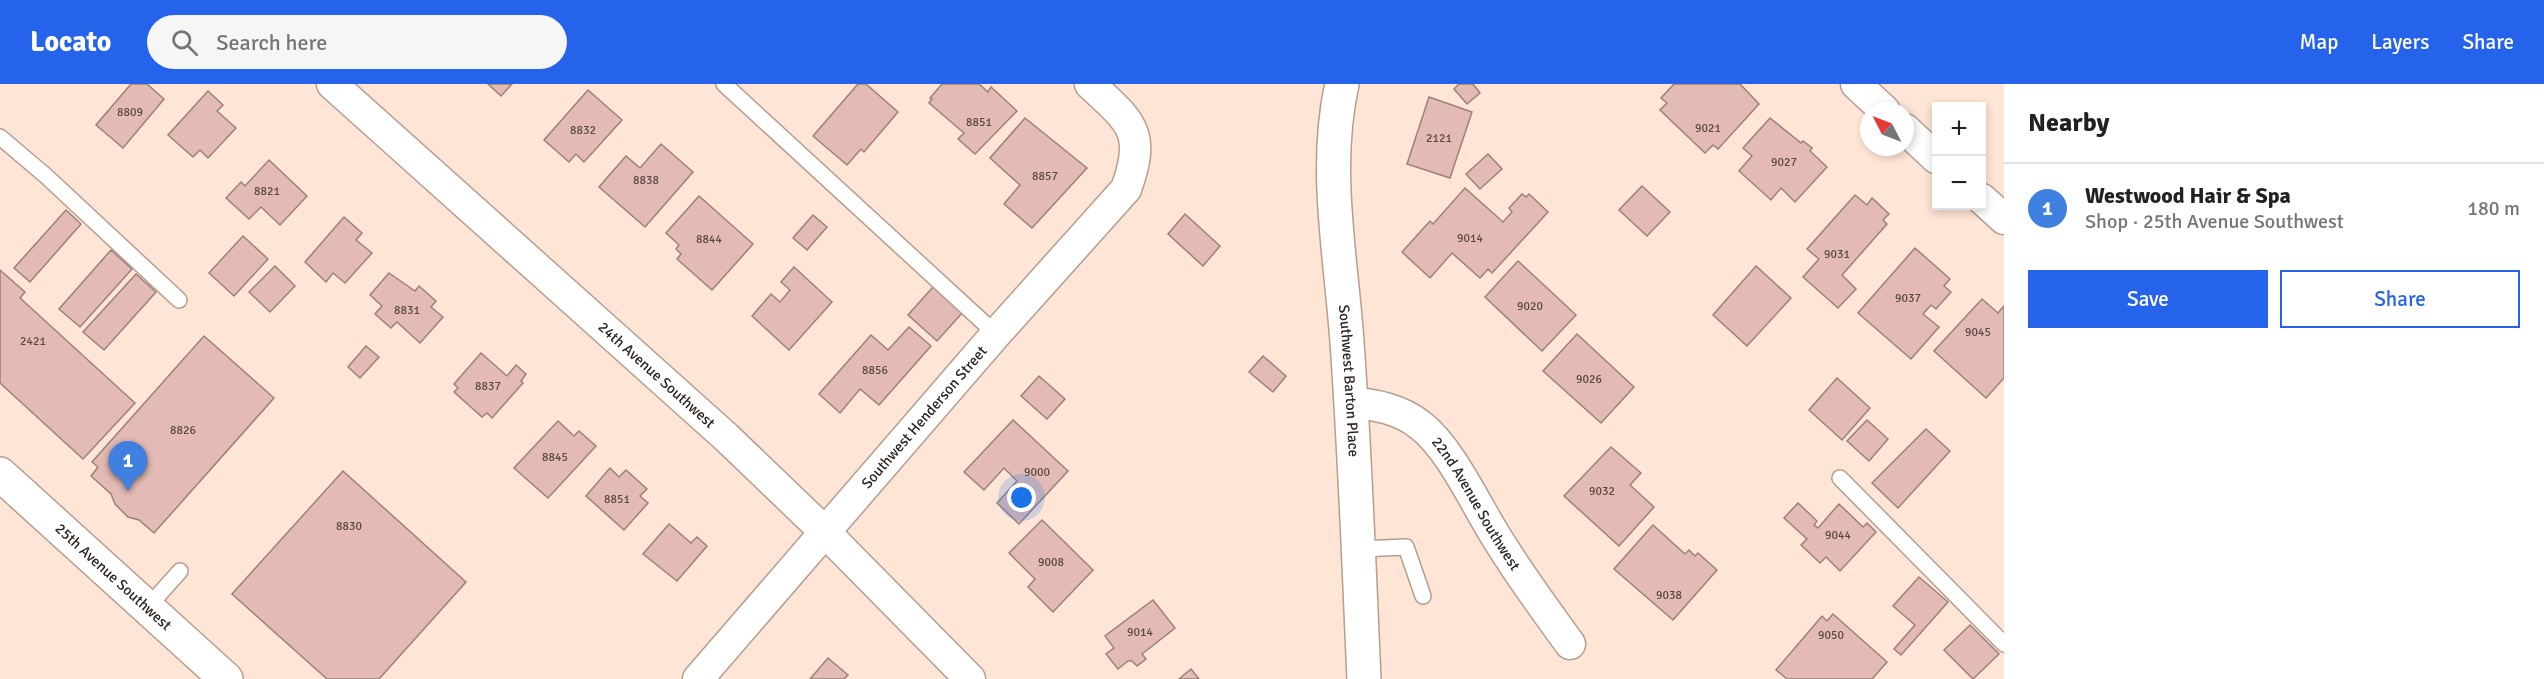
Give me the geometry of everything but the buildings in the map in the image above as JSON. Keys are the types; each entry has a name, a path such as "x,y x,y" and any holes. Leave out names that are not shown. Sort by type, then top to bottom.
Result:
{"street":[{"name":"24th Avenue Southwest","path":"332,84 726,437 826,533 970,679"},
{"name":"Southwest Henderson Street","path":"698,679 996,334 1126,189 1136,162 1136,147 1132,129 1114,107 1089,84"},
{"name":"Southwest Barton Place","path":"1342,84 1335,115 1334,177 1352,402 1365,679"},
{"path":"1856,84 1875,102"},
{"path":"1914,137 1934,156"},
{"path":"1986,203 2004,219"},
{"name":"22nd Avenue Southwest","path":"1352,402 1380,406 1399,412 1421,425 1441,446 1502,547 1570,644"},
{"name":"25th Avenue Southwest","path":"0,474 147,608 217,676"}],"lane":[{"path":"724,84 996,334"},
{"path":"0,137 46,176 179,300"},
{"path":"1840,478 2004,644"},
{"path":"1359,549 1406,547 1423,596"},
{"path":"147,608 180,570"}],"place":[{"name":"Westwood Hair & Spa","path":"128,491"}]}
